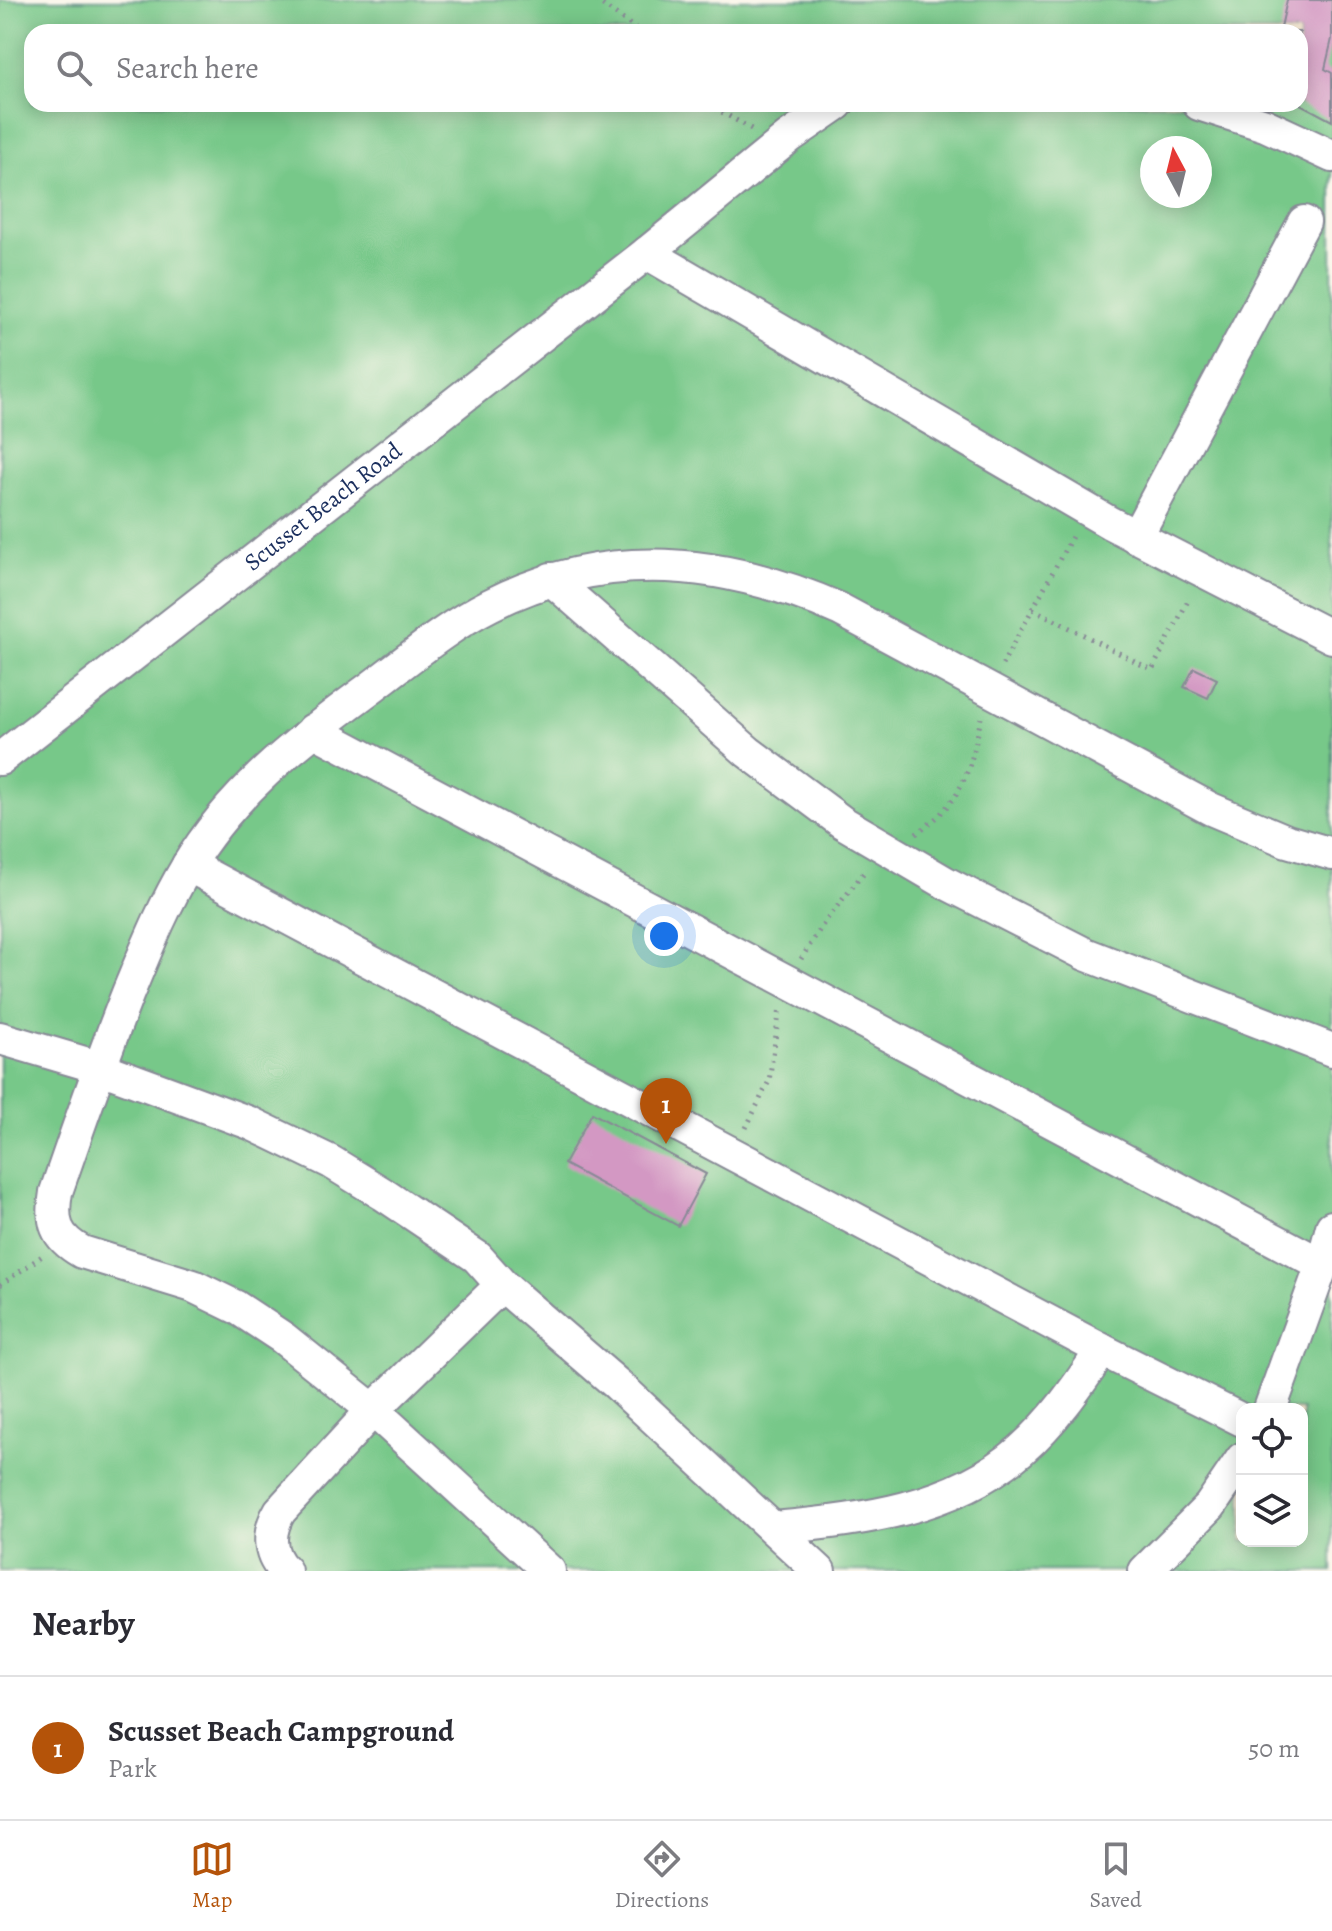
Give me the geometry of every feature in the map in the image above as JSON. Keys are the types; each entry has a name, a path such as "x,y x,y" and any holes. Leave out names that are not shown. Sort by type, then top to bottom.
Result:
{"street":[{"name":"Scusset Beach Road","path":"0,759 647,253 789,137 825,112"},
{"path":"1224,112 1265,125 1332,156"},
{"path":"1136,537 1304,222"},
{"path":"647,253 1136,537 1332,637"},
{"path":"549,1571 373,1410 283,1338 236,1307 170,1278 100,1259 66,1243 57,1229 53,1211 56,1192 98,1067 152,935 188,865 244,792 313,730 455,625 498,601 551,579 588,570 629,565 672,565 760,580 839,609 1211,809 1287,841 1332,854"},
{"path":"551,579 748,752 854,830 946,883 1085,954 1332,1050"},
{"path":"313,730 1322,1265"},
{"path":"188,865 1102,1350 1236,1417"},
{"path":"0,1038 98,1067 250,1123 331,1162 477,1257 502,1285 618,1385 819,1571"},
{"path":"0,1059 66,1057"},
{"path":"1272,1403 1322,1265 1332,1227"},
{"path":"285,1571 273,1554 271,1541 273,1523 280,1511 373,1410 502,1285"},
{"path":"773,1528 859,1520 897,1511 942,1496 981,1477 1019,1452 1050,1422 1102,1350"},
{"path":"1145,1571 1210,1506 1236,1468"}],"path":[{"path":"596,0 629,24"},
{"path":"722,112 761,134 789,137"},
{"path":"1033,609 1152,670 1204,572"},
{"path":"0,1285 66,1243"}],"green space":[{"path":"0,0 1332,0 1332,1571 0,1571"}],"building":[{"path":"1287,0 1332,0 1332,39 1325,69 1332,73 1332,121 1308,108 1308,24 1282,24"},
{"path":"1194,668 1217,679 1208,698 1184,687"},
{"path":"592,1113 706,1174 678,1226 564,1164"}],"place":[{"name":"Scusset Beach Campground","path":"666,1144"}]}
